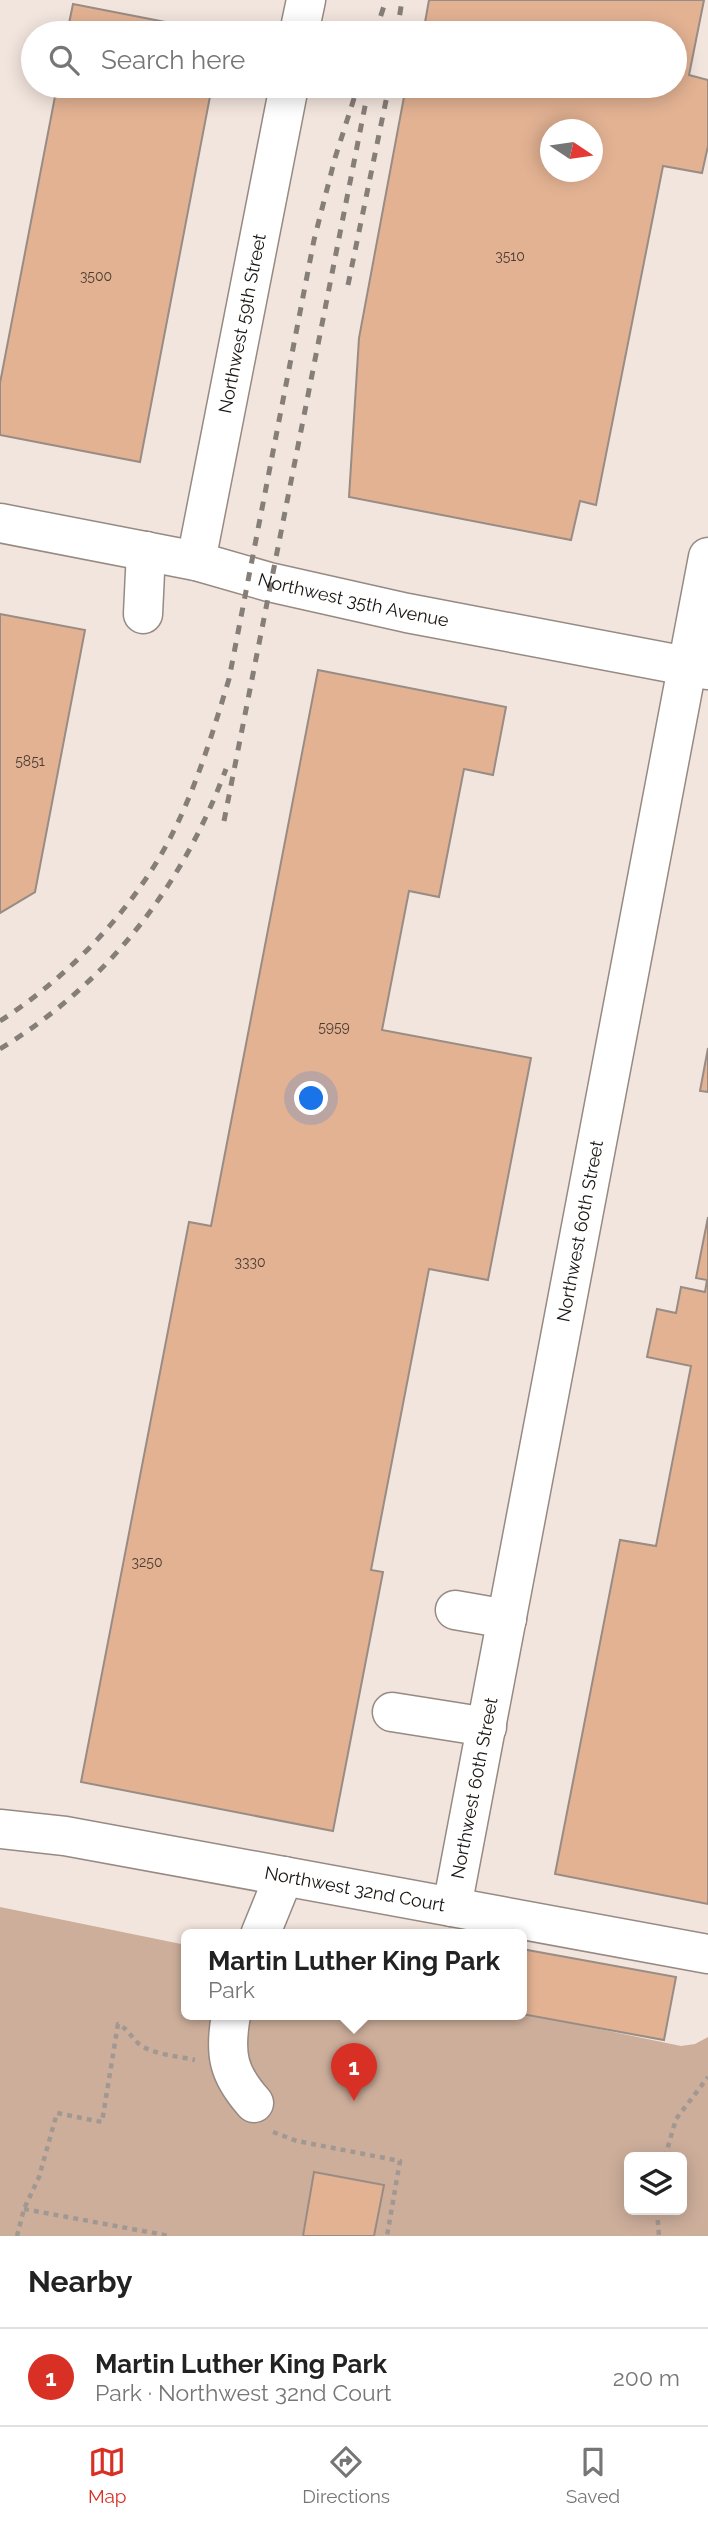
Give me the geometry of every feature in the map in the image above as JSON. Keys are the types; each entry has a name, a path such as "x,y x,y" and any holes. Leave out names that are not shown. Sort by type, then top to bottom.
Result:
{"street":[{"path":"302,21 306,0"},
{"name":"Northwest 59th Street","path":"196,561 287,98"},
{"name":"Northwest 35th Avenue","path":"0,523 196,561 270,582 407,613 697,668"},
{"path":"143,614 146,551"},
{"name":"Northwest 60th Street","path":"452,1907 697,668 708,557"},
{"path":"455,1610 507,1619"},
{"path":"392,1712 486,1727"},
{"name":"Northwest 32nd Court","path":"0,1829 65,1836 708,1954"},
{"path":"262,1929 284,1876"},
{"path":"230,2020 227,2037 229,2064 239,2086 260,2116"}],"path":[{"path":"17,2236 24,2209 39,2177 57,2113 102,2122 118,2024 147,2048 202,2061"},
{"path":"666,2152 676,2119 708,2077"},
{"path":"260,2116 281,2137 400,2161 387,2236"},
{"path":"24,2209 170,2236"},
{"path":"657,2215 659,2236"}],"shaded area":[{"path":"0,1907 181,1944 181,2020 527,2020 527,2014 681,2046 695,2044 708,2037 708,2236 0,2236"}],"building":[{"path":"429,0 704,0 689,75 708,80 708,146 702,173 663,166 596,505 580,501 571,540 349,497 359,338 404,98 687,98 687,21 425,21"},
{"path":"73,4 160,21 69,21"},
{"path":"55,98 210,98 140,462 0,435 0,383"},
{"path":"0,614 85,630 35,892 0,913"},
{"path":"318,670 506,707 493,775 464,769 439,897 409,891 382,1030 531,1058 488,1280 429,1269 371,1570 383,1572 333,1831 81,1782 189,1222 211,1226"},
{"path":"708,1048 708,1092 700,1091"},
{"path":"708,1217 708,1904 555,1874 620,1540 656,1546 691,1366 647,1357 657,1309 676,1313 681,1287 705,1292 707,1280 696,1278"},
{"path":"527,1950 676,1977 664,2040 527,2015"},
{"path":"314,2172 384,2185 374,2236 303,2236"}],"railway":[{"path":"379,21 386,0"},
{"path":"399,21 402,0"},
{"path":"0,1021 72,965 115,919 152,870 177,824 194,784 229,679 314,240 335,158 354,98"},
{"path":"224,821 367,98"},
{"path":"348,285 387,98"},
{"path":"0,1049 75,994 108,962 137,928 164,892 187,853 226,769"}],"place":[{"name":"Martin Luther King Park","path":"354,2101"}]}
